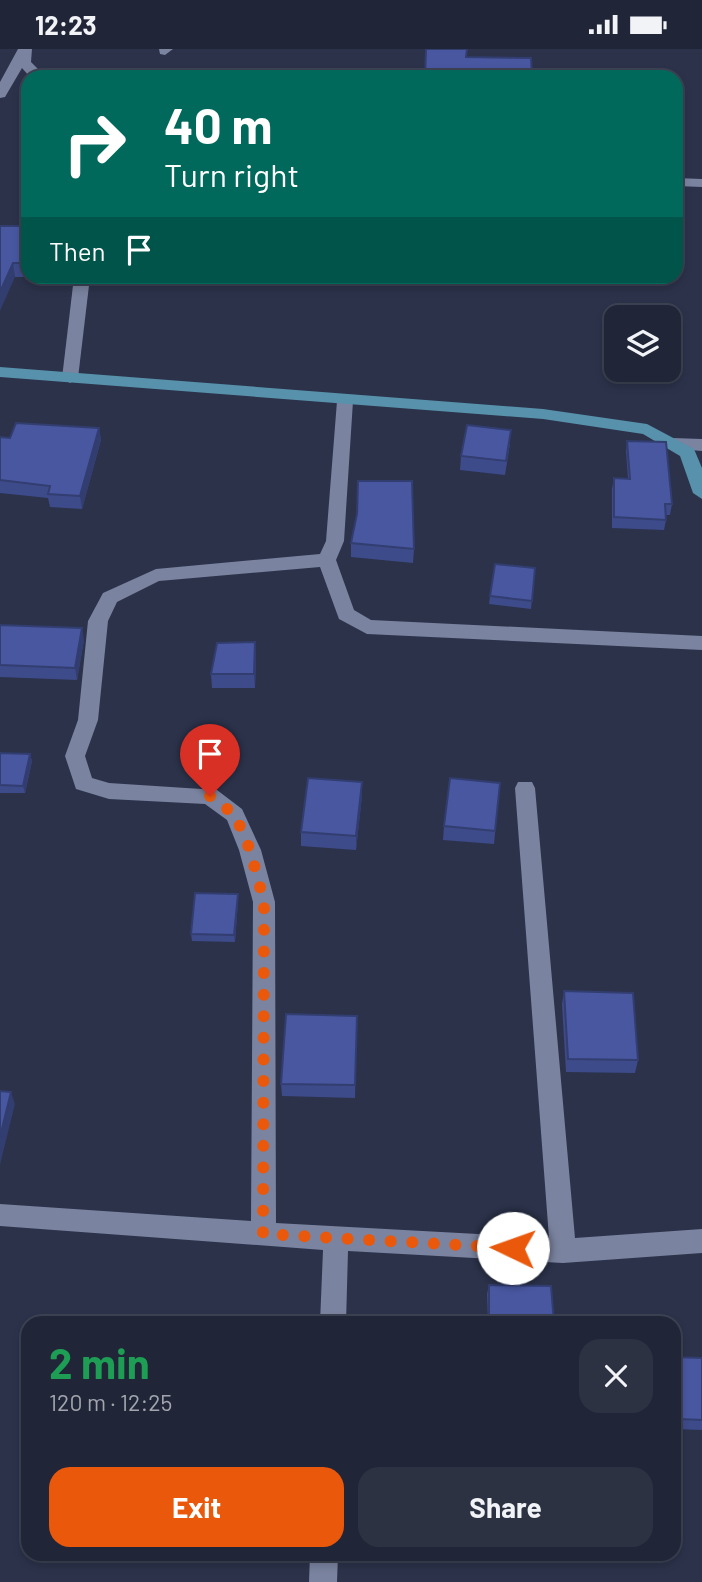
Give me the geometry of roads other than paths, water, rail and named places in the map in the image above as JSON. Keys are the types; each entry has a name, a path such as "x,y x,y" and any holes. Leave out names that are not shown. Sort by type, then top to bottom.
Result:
{"main road":[{"path":"0,372 345,401 543,414 647,429 688,453 702,493"}],"street":[{"path":"24,53 30,70"},
{"path":"0,94 24,53"},
{"path":"683,182 702,183"},
{"path":"70,378 81,284"},
{"path":"345,401 335,541 327,560 346,614 367,627 702,643"},
{"path":"673,444 702,445"},
{"path":"263,1234 264,902 235,815 210,796 108,791 83,783 75,756 88,720 91,628 110,598 156,575 327,560"},
{"path":"524,787 564,1251"},
{"path":"0,1215 336,1239 564,1251 702,1241"},
{"path":"333,1316 336,1239"},
{"path":"323,1582 324,1561"}]}
